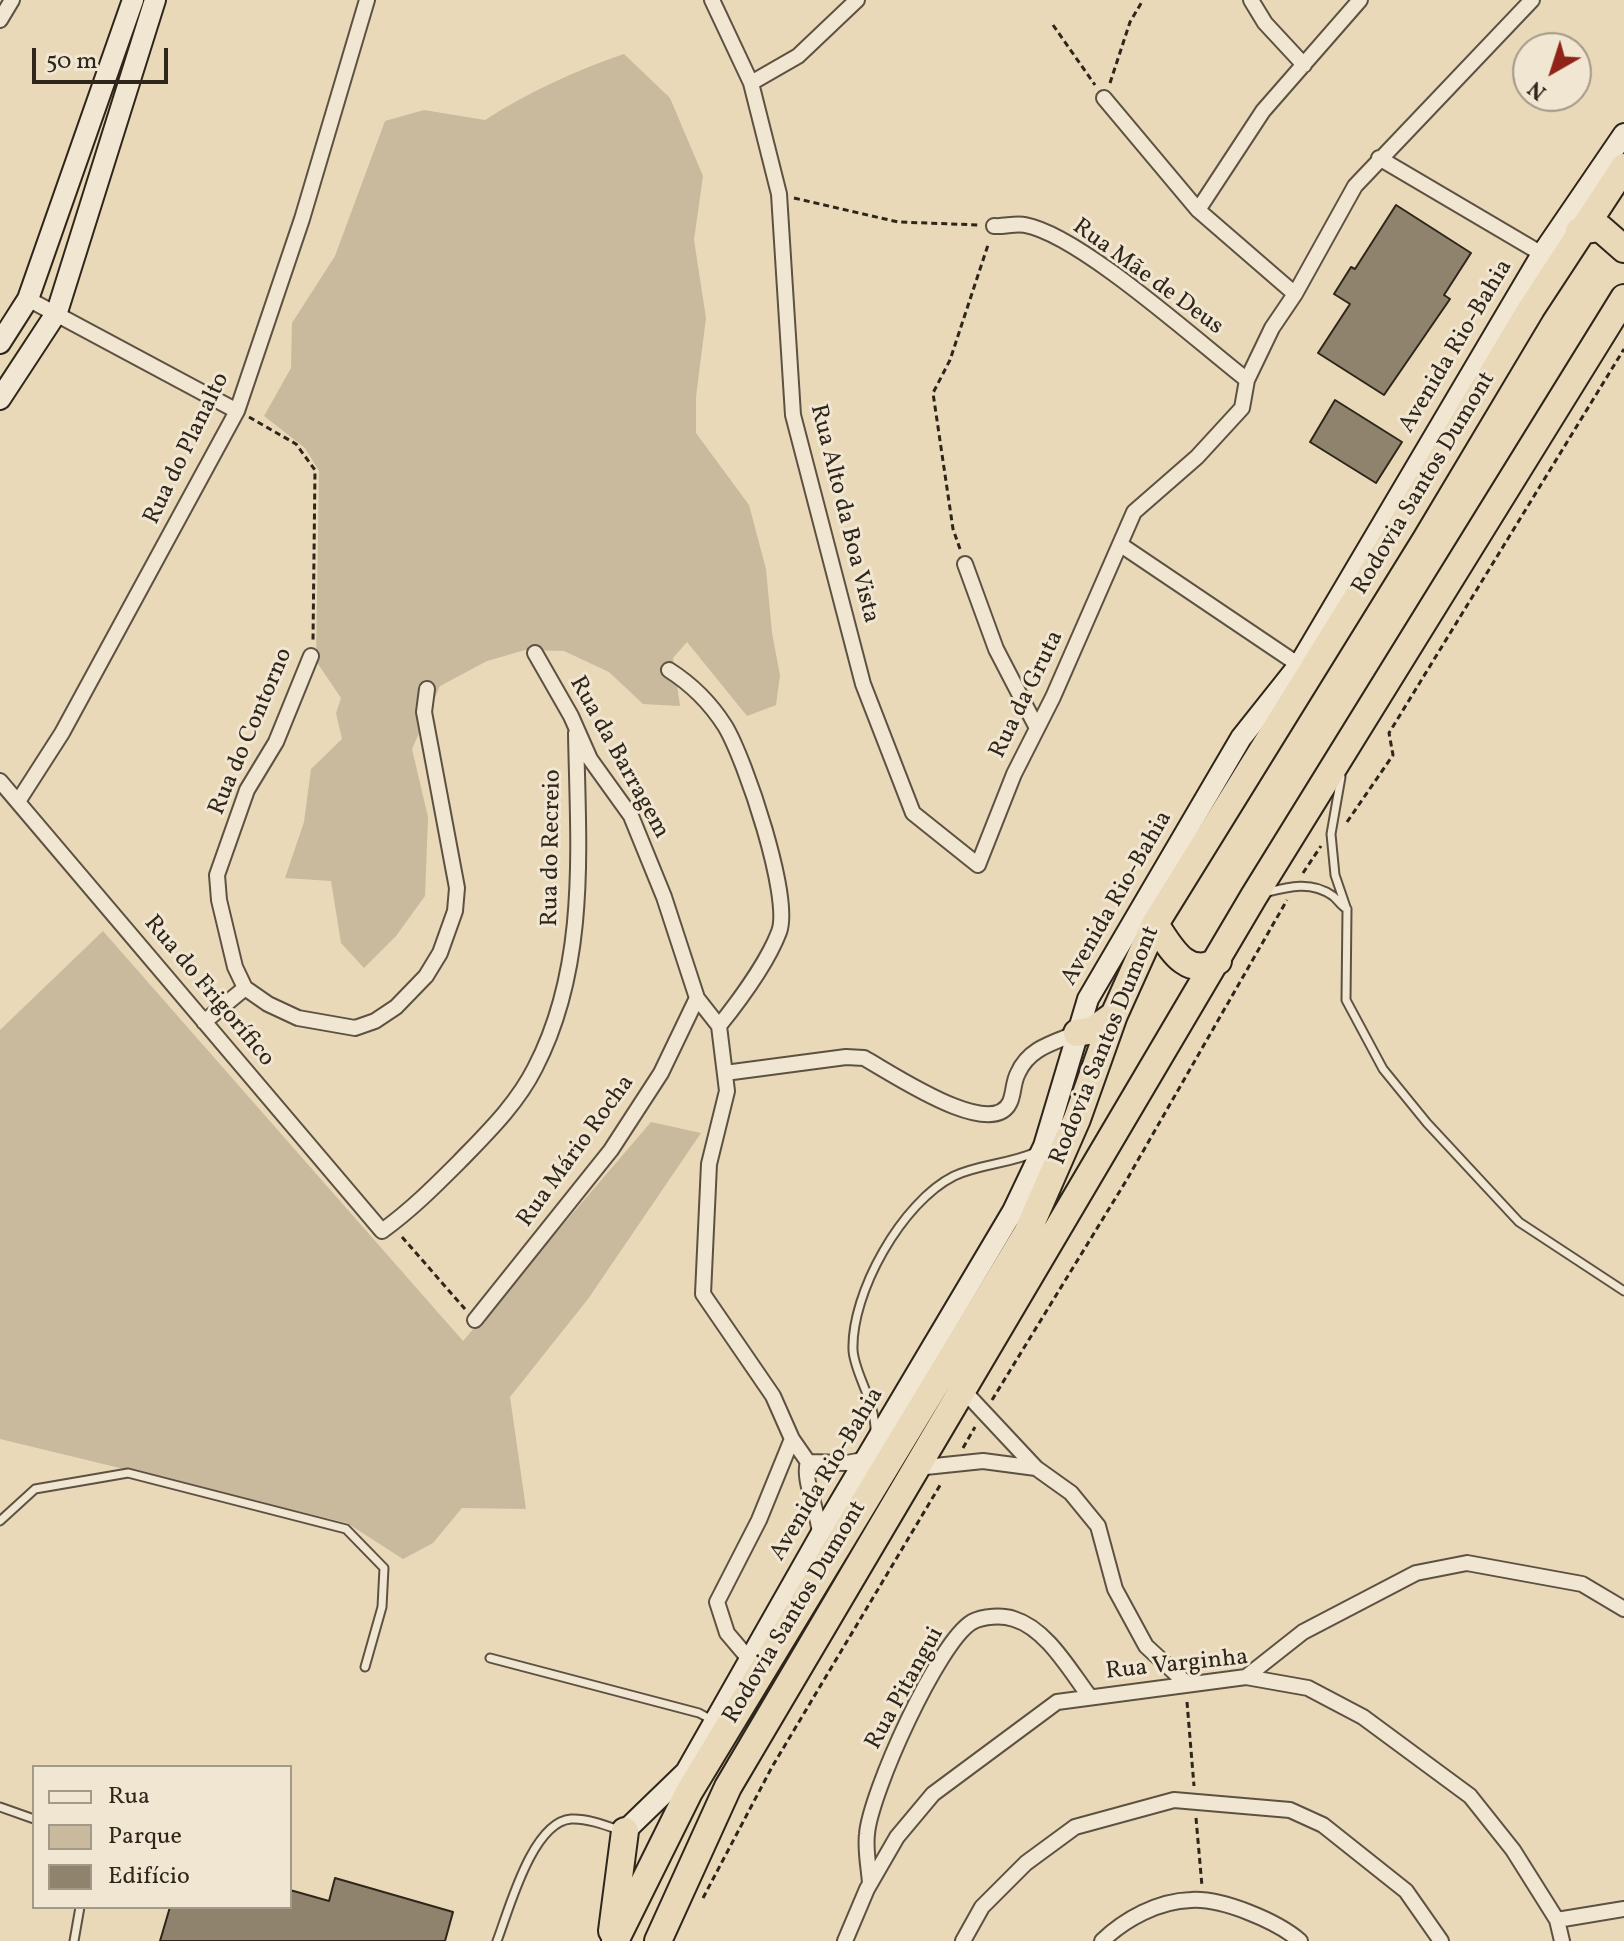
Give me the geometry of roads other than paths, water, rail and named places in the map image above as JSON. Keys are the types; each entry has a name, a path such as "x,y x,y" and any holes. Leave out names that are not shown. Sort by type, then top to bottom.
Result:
{"highway":[{"name":"Rodovia Santos Dumont","path":"615,1941 723,1721 1027,1233 1077,1119 1114,1015 1158,907 1402,525 1579,231 1624,167"},
{"path":"1579,231 1600,228 1624,249"},
{"name":"Rodovia Santos Dumont","path":"667,1935 728,1787 1254,896 1624,298"},
{"path":"1489,343 1531,309"},
{"path":"1158,907 1173,952 1189,966 1208,967 1218,961"},
{"path":"1077,1033 1093,1030 1114,1015"},
{"path":"609,1941 625,1831"}],"street":[{"path":"0,20 12,0"},
{"path":"0,343 28,299 133,0"},
{"path":"0,399 57,312 155,0"},
{"name":"Rua do Planalto","path":"19,800 62,733 237,411 302,219 367,0"},
{"name":"Rua Alto da Boa Vista","path":"712,0 751,83 779,194 793,415 863,684 913,813 978,865"},
{"path":"751,83 798,56 857,0"},
{"path":"1251,0 1283,44 1304,65"},
{"path":"1198,210 1263,111 1360,0"},
{"name":"Rua da Gruta","path":"978,865 1014,774 1134,512 1197,457 1242,408 1247,380 1272,328 1295,294 1355,186 1532,0"},
{"path":"1104,98 1198,210 1295,294"},
{"name":"Avenida Rio-Bahia","path":"756,1667 820,1536 1013,1211 1044,1146 1088,999 1158,907 1241,738 1299,665 1542,254 1624,134"},
{"path":"1379,158 1542,254"},
{"name":"Rua Mãe de Deus","path":"994,226 1024,224 1064,240 1101,265 1247,380"},
{"path":"28,299 237,411"},
{"path":"1121,545 1299,665"},
{"path":"965,564 996,649 1037,728"},
{"name":"Rua da Barragem","path":"535,653 571,716 590,759 631,816 664,897 697,998 719,1026"},
{"name":"Rua do Contorno","path":"245,988 228,946 217,875 247,790 276,742 311,656"},
{"path":"669,670 704,699 726,727 770,847 782,906 780,931 719,1026 727,1091 709,1164 703,1294 773,1396 792,1439 808,1462"},
{"path":"204,1022 245,988 298,1018 355,1028 375,1021 396,1007 426,976 449,930 457,888 424,712 427,689"},
{"name":"Rua do Recreio","path":"382,1231 405,1215 491,1129 535,1070 549,1037 564,994 577,895 576,733"},
{"name":"Rua do Frigorífico","path":"0,781 382,1231"},
{"name":"Rua Mário Rocha","path":"475,1320 611,1150 661,1073 697,998"},
{"path":"725,1073 846,1057 864,1058 966,1113 990,1117 1002,1113 1010,1104 1018,1073 1034,1050 1077,1033"},
{"path":"963,1390 1036,1468 1071,1493 1098,1526 1115,1589 1146,1646 1186,1683"},
{"path":"756,1667 727,1633 717,1602 759,1520 792,1439"},
{"path":"808,1462 847,1463 871,1454"},
{"path":"915,1468 983,1461 1036,1468"},
{"path":"808,1462 804,1473 819,1513 820,1536"},
{"path":"1246,1677 1303,1632 1416,1573 1467,1563 1582,1584 1624,1609"},
{"name":"Rua Pitangui","path":"870,1883 867,1835 877,1789 916,1705 951,1644 972,1622 993,1617 1025,1623 1060,1658 1090,1697"},
{"name":"Rua Varginha","path":"845,1941 870,1883 897,1837 933,1794 1057,1702 1246,1677 1308,1688 1363,1717 1470,1796 1513,1850 1557,1920 1562,1941"},
{"path":"625,1831 686,1772 723,1721"},
{"path":"963,1941 982,1907 1026,1863 1075,1827 1174,1800 1290,1810 1323,1825 1406,1891 1441,1941"},
{"path":"1102,1941 1118,1926 1151,1909 1191,1899 1242,1910 1300,1941"},
{"path":"1557,1920 1624,1909"}],"lane":[{"path":"1365,719 1335,796 1331,840 1335,875 1347,910 1346,1000 1383,1069 1427,1123 1519,1222 1624,1291"},
{"path":"1254,896 1296,886 1325,892 1347,910"},
{"path":"871,1454 876,1428 872,1404 853,1353 861,1306 877,1262 902,1224 952,1177 1024,1157 1044,1146"},
{"path":"0,1521 35,1489 128,1473 346,1529 384,1568 382,1607 365,1667"},
{"path":"490,1658 723,1721"},
{"path":"0,1807 32,1818"},
{"path":"497,1941 537,1843 550,1827 570,1819 625,1831"},
{"path":"74,1941 80,1909"}]}
